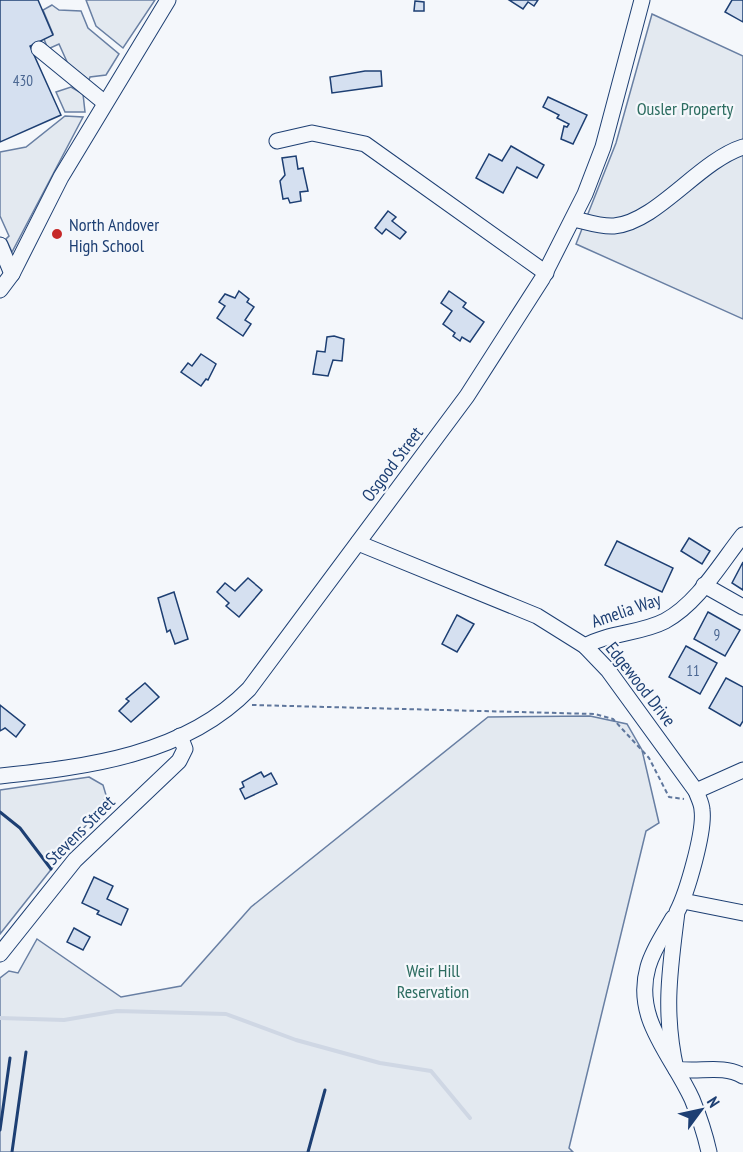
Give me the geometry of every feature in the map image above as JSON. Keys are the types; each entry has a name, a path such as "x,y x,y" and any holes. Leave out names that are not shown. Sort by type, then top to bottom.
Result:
{"street":[{"path":"0,290 12,274 61,177 168,0"},
{"name":"Osgood Street","path":"0,776 118,760 180,736 209,722 234,704 270,661 467,396 546,273 573,219 603,147 642,0"},
{"path":"39,49 105,102"},
{"path":"278,141 312,133 365,144 546,273"},
{"path":"573,219 604,226 632,221 719,158 743,147"},
{"path":"0,246 12,274"},
{"name":"Amelia Way","path":"585,646 602,637 665,621 684,606 704,585 743,535"},
{"name":"Edgewood Drive","path":"358,543 537,616 585,646 608,670 697,793 702,809 701,830 680,907 667,989 669,1037 676,1069"},
{"path":"704,585 743,607"},
{"name":"Stevens Street","path":"0,954 75,860 179,761 185,749 180,736"},
{"path":"697,793 743,770"},
{"path":"680,907 743,913"},
{"name":"Edgewood Drive","path":"680,907 648,968 645,990 647,1016 655,1036 692,1100 709,1152"},
{"path":"676,1069 691,1072 731,1069 743,1076"}],"path":[{"path":"234,704 595,714 614,719 650,758 669,797 684,799 697,793"}],"green space":[{"path":"86,0 155,0 123,48 96,26"},
{"path":"52,5 59,10 81,11 88,28 119,54 106,75 90,77 89,80 68,64 59,44 48,49 44,39 53,34 43,10"},
{"name":"Ousler Property","path":"652,14 743,56 743,319 576,244 616,143"},
{"path":"71,87 83,94 85,112 65,112 56,92"},
{"path":"65,116 83,117 12,252 6,239 9,236 0,216 0,152 26,147"},
{"name":"Weir Hill Reservation","path":"590,716 627,724 642,750 659,823 646,831 569,1148 573,1152 0,1152 0,978 9,971 18,973 37,939 121,997 181,986 251,907 488,717"},
{"path":"89,777 103,785 106,795 103,804 0,934 0,790"}],"building":[{"path":"0,0 38,0 53,35 30,46 61,115 0,142"},
{"path":"509,0 538,0 534,6 528,2 523,9"},
{"path":"732,0 743,0 743,22 725,12"},
{"path":"415,1 424,2 424,11 414,11"},
{"path":"365,71 381,71 382,86 332,93 330,77"},
{"path":"548,97 587,115 573,144 561,139 564,126 567,127 569,124 557,118 559,115 543,107"},
{"path":"511,146 544,165 537,178 517,167 503,193 476,178 489,154 502,161"},
{"path":"296,156 298,169 303,168 308,191 300,192 301,201 290,203 288,198 283,199 280,181 285,175 282,158"},
{"path":"388,211 396,217 392,221 406,232 400,239 386,229 382,234 375,228"},
{"path":"239,291 249,299 247,302 254,307 245,320 251,324 243,336 217,318 225,306 219,302 225,294 235,298"},
{"path":"449,291 466,303 463,307 484,322 470,342 462,337 460,341 453,336 455,333 443,324 452,311 441,303"},
{"path":"334,336 344,339 342,361 333,360 328,376 313,374 317,351 325,352 327,337"},
{"path":"201,354 216,364 208,380 206,379 201,386 181,372 188,363 192,366"},
{"path":"689,538 710,551 702,564 681,551"},
{"path":"617,541 673,568 662,592 605,565"},
{"path":"743,562 743,590 732,583"},
{"path":"248,578 262,590 239,617 226,606 229,603 217,592 225,583 235,591"},
{"path":"174,592 188,639 175,644 170,630 167,632 158,598"},
{"path":"708,612 740,630 725,656 694,639"},
{"path":"457,615 474,624 457,652 442,644"},
{"path":"686,646 717,663 700,694 669,677"},
{"path":"726,678 743,687 743,721 740,726 709,708"},
{"path":"145,683 159,697 131,722 119,711 129,701 126,699"},
{"path":"0,705 25,725 16,737 5,728 0,731"},
{"path":"261,772 264,777 271,773 277,784 245,799 240,789 244,787 242,782"},
{"path":"94,877 113,886 107,899 128,909 121,925 97,914 99,911 82,903"},
{"path":"74,928 90,937 83,950 67,942"}],"waterway":[{"path":"0,1018 64,1020 117,1011 226,1014 296,1040 380,1063 431,1071 470,1118"}],"wall":[{"path":"0,812 20,828 51,869"},
{"path":"12,1152 26,1052"},
{"path":"0,1130 10,1058"},
{"path":"308,1152 325,1090"}],"place":[{"name":"North Andover High School","path":"57,234"}]}
